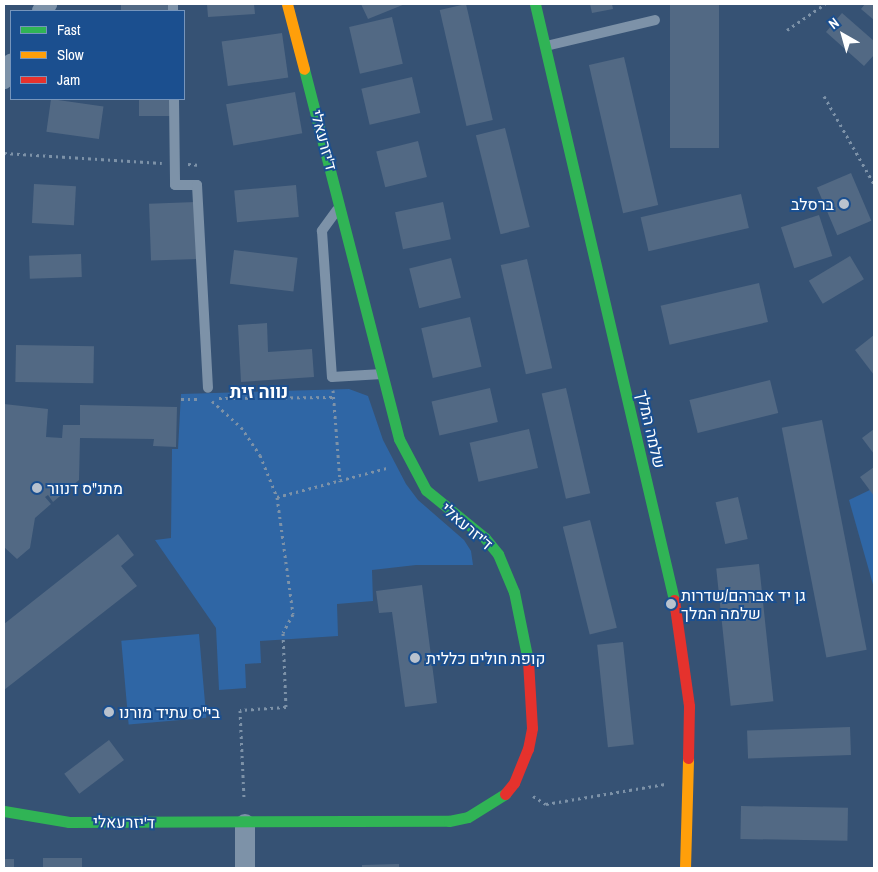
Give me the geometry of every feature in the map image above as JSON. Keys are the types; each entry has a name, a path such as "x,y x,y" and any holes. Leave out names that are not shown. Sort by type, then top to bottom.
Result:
{"street":[{"name":"ד'יזרעאלי","path":"4,811 69,822 244,824 449,821 468,817 486,808 502,798 514,783 532,728 531,674 514,592 498,554 484,538 426,490 408,461 382,374 341,205 287,4"},
{"name":"שלמה המלך","path":"535,4 679,620 689,706 685,868"},
{"path":"4,79 10,66"},
{"path":"244,824 244,868"}],"lane":[{"path":"544,46 655,20"},
{"path":"174,100 175,185 197,185 208,393"},
{"path":"341,205 322,230 332,377 382,374"}],"path":[{"path":"788,30 825,4"},
{"path":"824,96 874,184"},
{"path":"4,153 200,165"},
{"path":"332,377 340,482"},
{"path":"208,393 241,427 260,455 277,497 293,614 286,625 283,640 286,707 240,710 244,824"},
{"path":"181,399 208,393 334,397"},
{"path":"277,497 340,482 408,461"},
{"path":"514,783 546,804 688,780"}],"shaded area":[{"path":"349,389 368,396 383,440 406,484 418,500 464,540 471,551 473,565 416,565 372,570 373,601 337,604 338,636 260,641 261,663 245,664 246,688 219,690 216,628 155,540 171,538 172,449 178,449 181,394"},
{"path":"874,488 874,588 849,500"},
{"path":"199,634 206,718 129,724 121,641"}],"building":[{"path":"121,4 169,4 169,10 121,10"},
{"path":"207,4 254,4 255,14 208,17"},
{"path":"361,4 405,4 368,19"},
{"path":"466,4 493,120 466,126 440,10"},
{"path":"590,4 612,4 613,9 592,13"},
{"path":"670,4 719,4 719,148 670,148"},
{"path":"865,4 874,4 874,20 861,9"},
{"path":"842,13 874,41 874,55 864,66 826,32"},
{"path":"392,17 403,64 360,74 349,27"},
{"path":"282,33 288,78 228,86 222,41"},
{"path":"624,57 658,205 623,213 589,65"},
{"path":"412,77 420,113 370,125 361,89"},
{"path":"295,92 302,133 233,146 226,104"},
{"path":"51,100 103,106 99,139 46,132"},
{"path":"139,100 170,100 170,116 139,116"},
{"path":"505,128 530,227 501,234 476,135"},
{"path":"418,141 427,177 385,187 376,151"},
{"name":"ברסלב","path":"851,173 871,221 837,235 817,187"},
{"path":"34,184 76,186 74,225 32,223"},
{"path":"296,185 299,217 237,222 234,190"},
{"path":"741,194 749,228 649,251 641,217"},
{"path":"196,202 198,259 151,261 149,204"},
{"path":"443,202 451,239 403,249 395,212"},
{"path":"819,215 832,256 794,268 781,227"},
{"path":"234,250 298,258 293,292 230,284"},
{"path":"81,254 82,277 30,279 29,256"},
{"path":"850,256 864,279 823,304 809,281"},
{"path":"451,258 461,298 419,308 409,268"},
{"path":"527,259 552,368 526,374 501,265"},
{"path":"759,283 768,322 670,345 661,306"},
{"path":"470,317 481,367 433,378 421,328"},
{"path":"267,323 268,352 312,349 314,377 241,382 238,325"},
{"path":"874,335 874,375 855,350"},
{"path":"16,345 94,346 93,383 15,382"},
{"path":"770,380 778,413 698,433 689,400"},
{"path":"490,388 498,422 439,436 432,401"},
{"path":"566,388 590,493 566,499 542,394"},
{"name":"מתנ\"ס דנוור","path":"4,404 48,409 46,437 62,438 63,425 80,425 80,405 177,407 176,447 153,446 154,439 80,438 79,480 53,502 48,495 45,497 51,504 35,518 30,548 17,559 4,547"},
{"path":"822,420 867,650 826,658 782,428"},
{"path":"529,429 538,468 479,482 470,443"},
{"path":"874,429 874,454 862,438"},
{"path":"874,467 874,496 860,477"},
{"path":"738,497 748,539 725,544 716,502"},
{"path":"590,520 617,628 590,634 563,527"},
{"path":"118,534 134,555 121,566 137,586 4,690 4,624"},
{"path":"759,564 773,701 731,706 716,568"},
{"name":"קופת חולים כללית","path":"422,585 437,703 405,707 392,612 379,613 376,591"},
{"path":"623,642 634,744 608,747 597,645"},
{"path":"850,727 851,755 748,759 747,731"},
{"path":"109,740 124,760 79,794 64,774"},
{"path":"741,806 848,808 847,841 740,839"},
{"path":"43,858 82,858 82,868 43,868"},
{"path":"4,859 14,859 14,868 4,868"},
{"path":"399,864 399,868 362,868 362,865"}],"traffic: fast":[{"path":"535,4 674,600"},
{"path":"304,69 399,439 426,490 485,538 498,554 514,592 528,661"},
{"path":"4,811 69,822 449,821 468,817 505,794"}],"traffic: slow":[{"path":"287,4 304,69"},
{"path":"685,868 688,758"}],"traffic: jam":[{"path":"674,600 689,706 688,758"},
{"path":"505,794 514,783 528,749 532,728 528,661"}],"place":[{"name":"ברסלב","path":"844,204"},
{"name":"מתנ\"ס דנוור","path":"37,488"},
{"name":"גן יד אברהם/שדרות שלמה המלך","path":"671,604"},
{"name":"קופת חולים כללית","path":"415,658"},
{"name":"בי\"ס עתיד מורנו","path":"109,712"}],"district":[{"name":"נווה זית","path":"259,392"}]}
